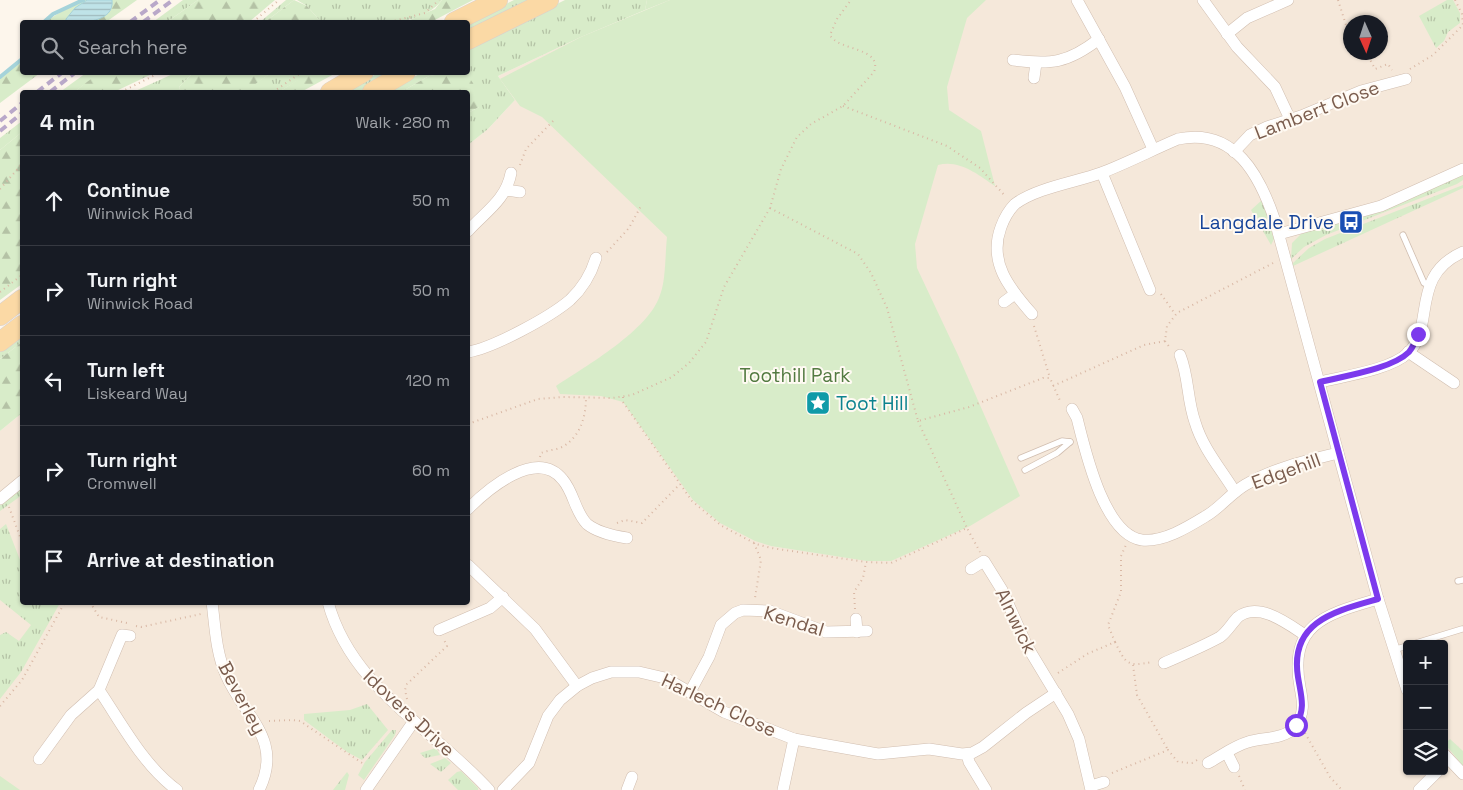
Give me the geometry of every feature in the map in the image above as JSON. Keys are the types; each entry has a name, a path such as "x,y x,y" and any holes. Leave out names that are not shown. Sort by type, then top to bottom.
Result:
{"main road":[{"path":"458,20 498,0"},
{"path":"470,39 549,0"},
{"path":"333,90 359,75"},
{"path":"375,90 401,75"},
{"path":"0,316 20,301"},
{"path":"0,342 20,327"}],"street":[{"path":"1077,0 1125,87 1154,149"},
{"path":"1203,0 1227,34 1275,87 1290,119"},
{"path":"1227,34 1247,18 1288,0"},
{"path":"1013,60 1036,63 1067,60 1085,50 1098,39"},
{"path":"1034,78 1036,63"},
{"name":"Lambert Close","path":"1234,152 1250,135 1361,91 1401,80"},
{"path":"1032,314 1014,294 1002,274 996,259 996,247 1002,222 1016,204 1053,188 1102,172 1154,149 1191,136 1212,140 1234,152 1255,172 1261,183 1287,261 1378,599 1405,685"},
{"path":"1279,234 1381,206 1463,169"},
{"path":"1102,172 1150,290"},
{"path":"470,229 490,210 506,190 510,173"},
{"path":"506,190 520,192"},
{"path":"1320,382 1383,365 1408,352 1418,334 1430,284 1443,265 1463,252"},
{"path":"470,351 487,347 556,310 597,273 596,258"},
{"path":"1004,302 1014,294"},
{"path":"1408,352 1459,384"},
{"name":"Edgehill","path":"1180,355 1195,424 1207,451 1235,492"},
{"path":"1174,378 1186,376"},
{"path":"1072,409 1096,485 1116,521 1130,537"},
{"path":"1070,442 1082,438"},
{"name":"Edgehill","path":"1130,537 1148,540 1171,535 1208,515 1244,486 1276,471 1338,453"},
{"path":"470,507 518,471 538,468 550,470 562,479 586,523 613,536 627,538"},
{"path":"4,503 20,483"},
{"path":"613,536 616,524"},
{"path":"972,569 984,561"},
{"name":"Alnwick","path":"984,561 1002,590 1027,646 1074,726 1091,788 1104,782"},
{"path":"470,567 503,597 548,644 576,686"},
{"path":"439,630 490,608 503,597"},
{"path":"1208,762 1249,742 1285,734 1297,724 1303,707 1298,659 1305,635 1313,625 1327,616 1378,599"},
{"name":"Beverley","path":"208,605 223,666 238,698 263,736 267,756 266,773 259,790"},
{"name":"Idovers Drive","path":"329,605 336,627 354,660 365,675 414,721 449,749 489,790"},
{"name":"Kendal","path":"690,692 709,658 721,625 735,613 756,609 770,611 826,632 862,632 856,619"},
{"path":"1164,663 1221,636 1240,616 1246,613 1261,612 1272,616 1305,635"},
{"path":"39,759 71,715 99,690 122,635 130,636"},
{"name":"Harlech Close","path":"503,790 529,763 553,708 576,686 602,674 630,671 665,678 738,719 794,739 878,754 929,749 967,754"},
{"path":"99,690 164,786 177,790"},
{"path":"986,790 969,762 967,754 983,747 1026,713 1056,693"},
{"path":"366,790 414,721"},
{"path":"783,790 794,739"},
{"path":"1227,753 1234,767"},
{"path":"1448,763 1463,774"},
{"path":"1419,790 1434,775"},
{"path":"627,790 632,777"}],"lane":[{"path":"1402,235 1424,283 1430,284"},
{"path":"1021,458 1062,441 1070,442"},
{"path":"1025,470 1057,453 1070,442"},
{"path":"1426,640 1462,629"},
{"path":"1393,650 1403,647"}],"path":[{"path":"255,20 279,0"},
{"path":"398,20 425,13 439,0"},
{"path":"470,423 527,401 547,397 622,397 641,392 672,377 701,350 724,287 770,208 781,169 798,137 811,124 843,106 868,80 876,67 872,57 835,41 830,35 837,19 851,0"},
{"path":"1338,0 1343,16"},
{"path":"1370,60 1375,69 1388,64 1401,80 1409,70 1433,55 1463,26 1462,14 1456,0"},
{"path":"125,90 154,75"},
{"path":"276,90 298,75"},
{"path":"843,106 947,146 980,168 985,176 1016,204"},
{"path":"510,173 518,173 526,149 554,120"},
{"path":"0,189 20,166"},
{"path":"596,258 607,252 629,228 640,206"},
{"path":"770,208 858,254 871,273 887,308 918,421 984,561"},
{"path":"1053,386 1144,345 1165,340 1167,326 1175,314 1276,262 1287,261"},
{"path":"0,292 20,277"},
{"path":"1150,290 1159,286 1161,296 1175,314"},
{"path":"1032,314 1053,386 1064,408 1072,409"},
{"path":"918,421 969,407 1043,378 1050,378"},
{"path":"538,468 541,453 563,447 582,424 585,417 586,397"},
{"path":"622,397 623,402 692,501 709,516 754,543 771,548 866,562 891,563 967,528"},
{"path":"616,524 626,520 642,523 680,484"},
{"path":"4,503 20,538"},
{"path":"1130,537 1122,556 1121,592 1108,626 1125,661 1133,665 1156,660 1164,663"},
{"path":"754,543 761,560 755,591 756,609"},
{"path":"856,619 854,592 863,578 866,562"},
{"path":"0,706 22,680 63,605"},
{"path":"92,605 96,613 104,619 141,627 202,615 207,605"},
{"path":"404,712 409,704 405,690 407,684 447,646 439,630"},
{"path":"1048,681 1075,661 1115,642"},
{"path":"1133,665 1137,695 1168,750 1178,762 1192,762 1201,758 1208,762"},
{"path":"256,723 282,720 300,721 362,763"},
{"path":"1297,724 1313,744 1330,777 1342,790"},
{"path":"1104,782 1108,775 1168,750"},
{"path":"1234,767 1245,790"}],"shaded area":[{"path":"670,0 1463,0 1463,790 0,790 0,431 20,415 20,605 470,605 470,143 488,129 515,100 498,76 581,37"}],"green space":[{"path":"79,0 137,0 109,20 48,20"},
{"path":"183,0 198,0 170,20 156,20"},
{"path":"198,0 275,0 251,20 170,20"},
{"path":"286,0 294,0 268,20 262,20"},
{"path":"294,0 307,6 319,20 268,20"},
{"path":"297,0 442,0 431,10 418,17 406,20 319,20 307,6"},
{"path":"442,0 473,0 435,20 410,20 435,9"},
{"path":"514,0 533,0 470,31 470,22"},
{"path":"565,0 647,0 645,10 581,37 498,76 515,100 488,129 470,143 470,112 479,107 462,75 470,75 470,47"},
{"path":"647,0 670,0 645,10"},
{"name":"Toothill Park","path":"670,0 986,0 967,18 947,87 949,110 981,131 995,186 961,166 954,164 938,165 915,244 917,268 958,355 1020,496 970,526 891,561 867,561 771,546 755,541 720,523 693,500 623,402 601,396 560,394 556,386 615,346 630,334 654,308 663,282 667,237 542,117 520,106 500,79 581,37"},
{"path":"1447,0 1453,0 1460,13 1460,23 1448,32 1444,41 1436,48 1419,16"},
{"path":"20,62 20,75 37,75 0,103 0,77"},
{"path":"83,75 97,75 77,90 63,90"},
{"path":"96,75 150,75 118,90 77,90"},
{"path":"171,75 191,75 179,87 180,90 137,90"},
{"path":"191,75 268,75 251,87 252,90 180,90 179,87"},
{"path":"268,75 307,75 282,90 252,90 250,87"},
{"path":"305,75 332,75 305,90 282,90"},
{"path":"374,75 389,75 363,90 348,90"},
{"path":"417,75 437,75 429,76 404,90 391,90"},
{"path":"465,75 476,88 479,107 470,112 470,90 404,90 429,76"},
{"path":"20,123 20,134 0,150 0,138"},
{"path":"20,134 20,285 0,300 0,150"},
{"path":"1463,174 1463,180 1457,184 1326,235 1304,247 1291,259 1292,243 1301,234"},
{"path":"1463,185 1463,188 1293,266 1293,263 1309,248 1325,239"},
{"path":"1262,200 1274,239 1271,245 1251,210"},
{"path":"20,337 20,344 0,359 0,352"},
{"path":"20,344 20,415 0,431 0,359"},
{"path":"20,490 20,496 0,511 0,505"},
{"path":"6,524 20,560 20,605 59,605 21,672 0,699 0,635 6,632 19,641 31,625 0,600 0,529"},
{"path":"367,704 388,730 362,760 347,752 304,720 304,714 350,710"},
{"path":"392,730 396,730 395,735 364,780 358,775 365,762"},
{"path":"1450,739 1463,751 1463,766 1448,748"},
{"path":"436,748 440,755 425,758 420,753"},
{"path":"445,758 451,763 441,772 430,764"},
{"path":"461,771 478,790 458,790 448,780"},
{"path":"347,772 349,775 345,790 333,790"},
{"path":"0,776 20,790 0,790"}],"water":[{"path":"87,0 112,0 108,13 95,20 66,20 75,8"}],"waterway":[{"path":"46,20 53,14 83,0"},
{"path":"0,77 20,61"}],"railway":[{"path":"133,20 160,0"},
{"path":"146,20 173,0"},
{"path":"40,90 59,75"},
{"path":"53,90 72,75"},
{"path":"0,121 20,105"},
{"path":"0,131 20,115"}],"place":[{"name":"Langdale Drive","path":"1351,222"},
{"name":"Toot Hill","path":"818,403"}],"route":[{"path":"1296,725 1303,712 1303,699 1297,667 1298,659 1300,645 1308,630 1327,616 1378,599 1320,382 1374,368 1400,358 1412,347 1418,334"}]}
